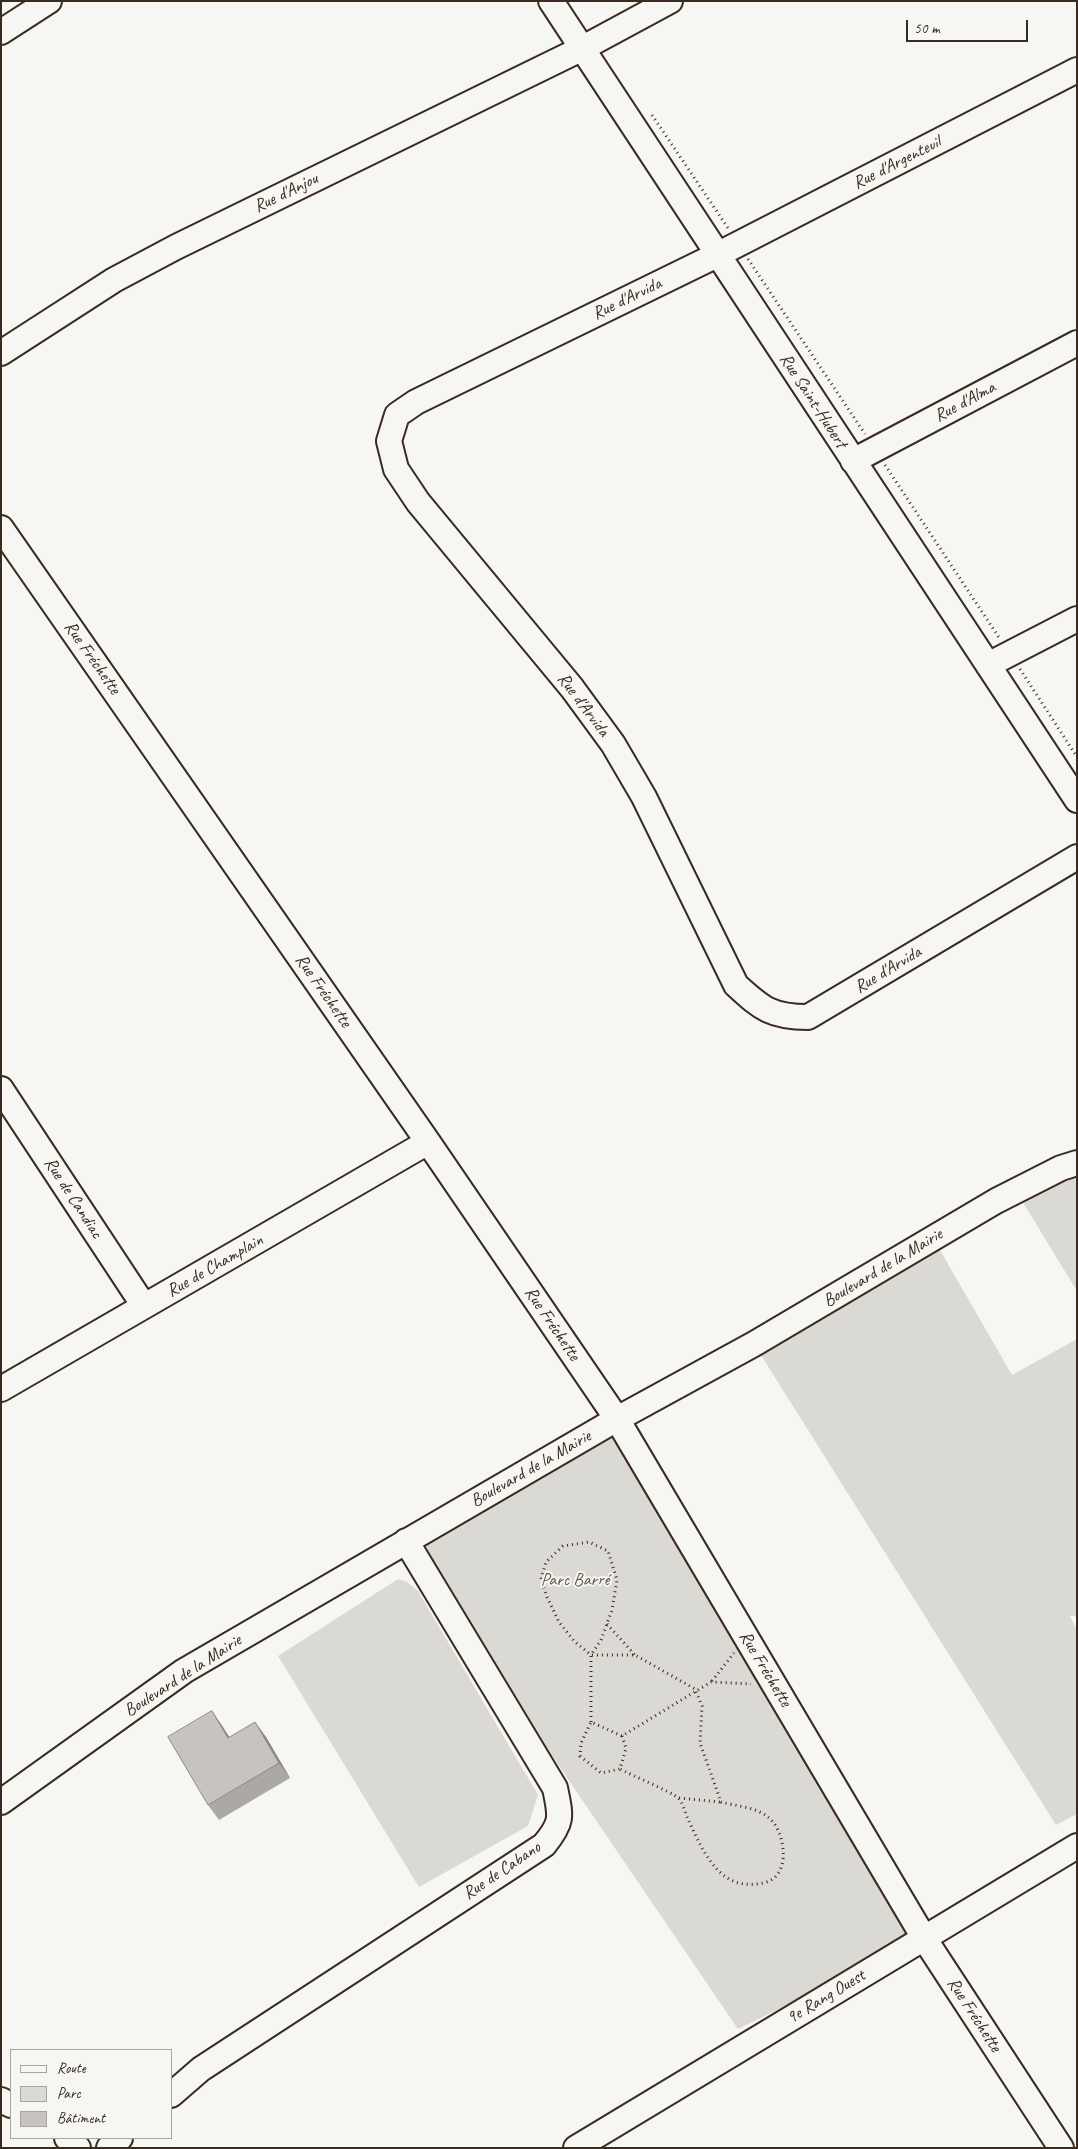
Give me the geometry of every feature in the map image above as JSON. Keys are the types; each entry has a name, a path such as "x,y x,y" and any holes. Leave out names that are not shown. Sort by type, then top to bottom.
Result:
{"street":[{"path":"1,32 49,1"},
{"name":"Rue Saint-Hubert","path":"551,1 1077,800"},
{"path":"581,49 670,1"},
{"name":"Rue d'Anjou","path":"1,353 114,280 176,247 581,49"},
{"name":"Rue d'Argenteuil","path":"717,255 1077,70"},
{"name":"Rue d'Arvida","path":"717,255 397,415 389,441 396,469 418,502 572,688 613,744 644,797 736,985 759,1006 784,1017 808,1017 1077,857"},
{"name":"Rue d'Alma","path":"853,461 1077,343"},
{"name":"Rue Fréchette","path":"1,528 428,1142 616,1419 924,1938 1061,2148"},
{"path":"988,664 1077,619"},
{"name":"Rue de Candiac","path":"1,1089 144,1306"},
{"name":"Rue de Champlain","path":"1,1389 428,1142"},
{"name":"Boulevard de la Mairie","path":"1,1802 184,1671 616,1419 754,1344 996,1201 1061,1168 1077,1163"},
{"name":"Rue de Cabano","path":"172,2093 230,2050 544,1845 557,1829 559,1809 554,1788 406,1541"},
{"name":"9e Rang Ouest","path":"576,2148 1077,1846"},
{"path":"68,2139 78,2148"},
{"path":"109,2148 119,2139"}],"path":[{"name":"Rue Saint-Hubert","path":"650,112 875,449 1077,757"},
{"path":"636,1655 591,1655 574,1641 559,1622 541,1579 546,1562 563,1546 589,1542 608,1552 617,1580 607,1624 601,1640 591,1655 591,1722 581,1743 580,1756 601,1773 620,1769 678,1798 721,1802 749,1808 769,1817 780,1835 784,1854 780,1873 770,1881 753,1885 736,1884 724,1877 703,1849 678,1798"},
{"path":"607,1624 636,1655 695,1690 702,1706 700,1744 721,1802"},
{"path":"622,1736 711,1682 746,1638"},
{"path":"711,1682 774,1686"},
{"path":"591,1722 622,1736 626,1748 620,1769"}],"green space":[{"path":"1077,1166 1077,1291 1016,1191"},
{"path":"933,1238 1012,1375 1077,1339 1077,1616 1070,1616 1077,1630 1077,1814 1056,1825 754,1344"},
{"name":"Parc Barré","path":"617,1419 924,1938 738,2029 406,1541"},
{"path":"398,1579 407,1582 418,1591 538,1795 528,1826 419,1887 278,1656"}],"building":[{"path":"212,1711 228,1738 255,1722 279,1763 208,1805 168,1737"}]}
